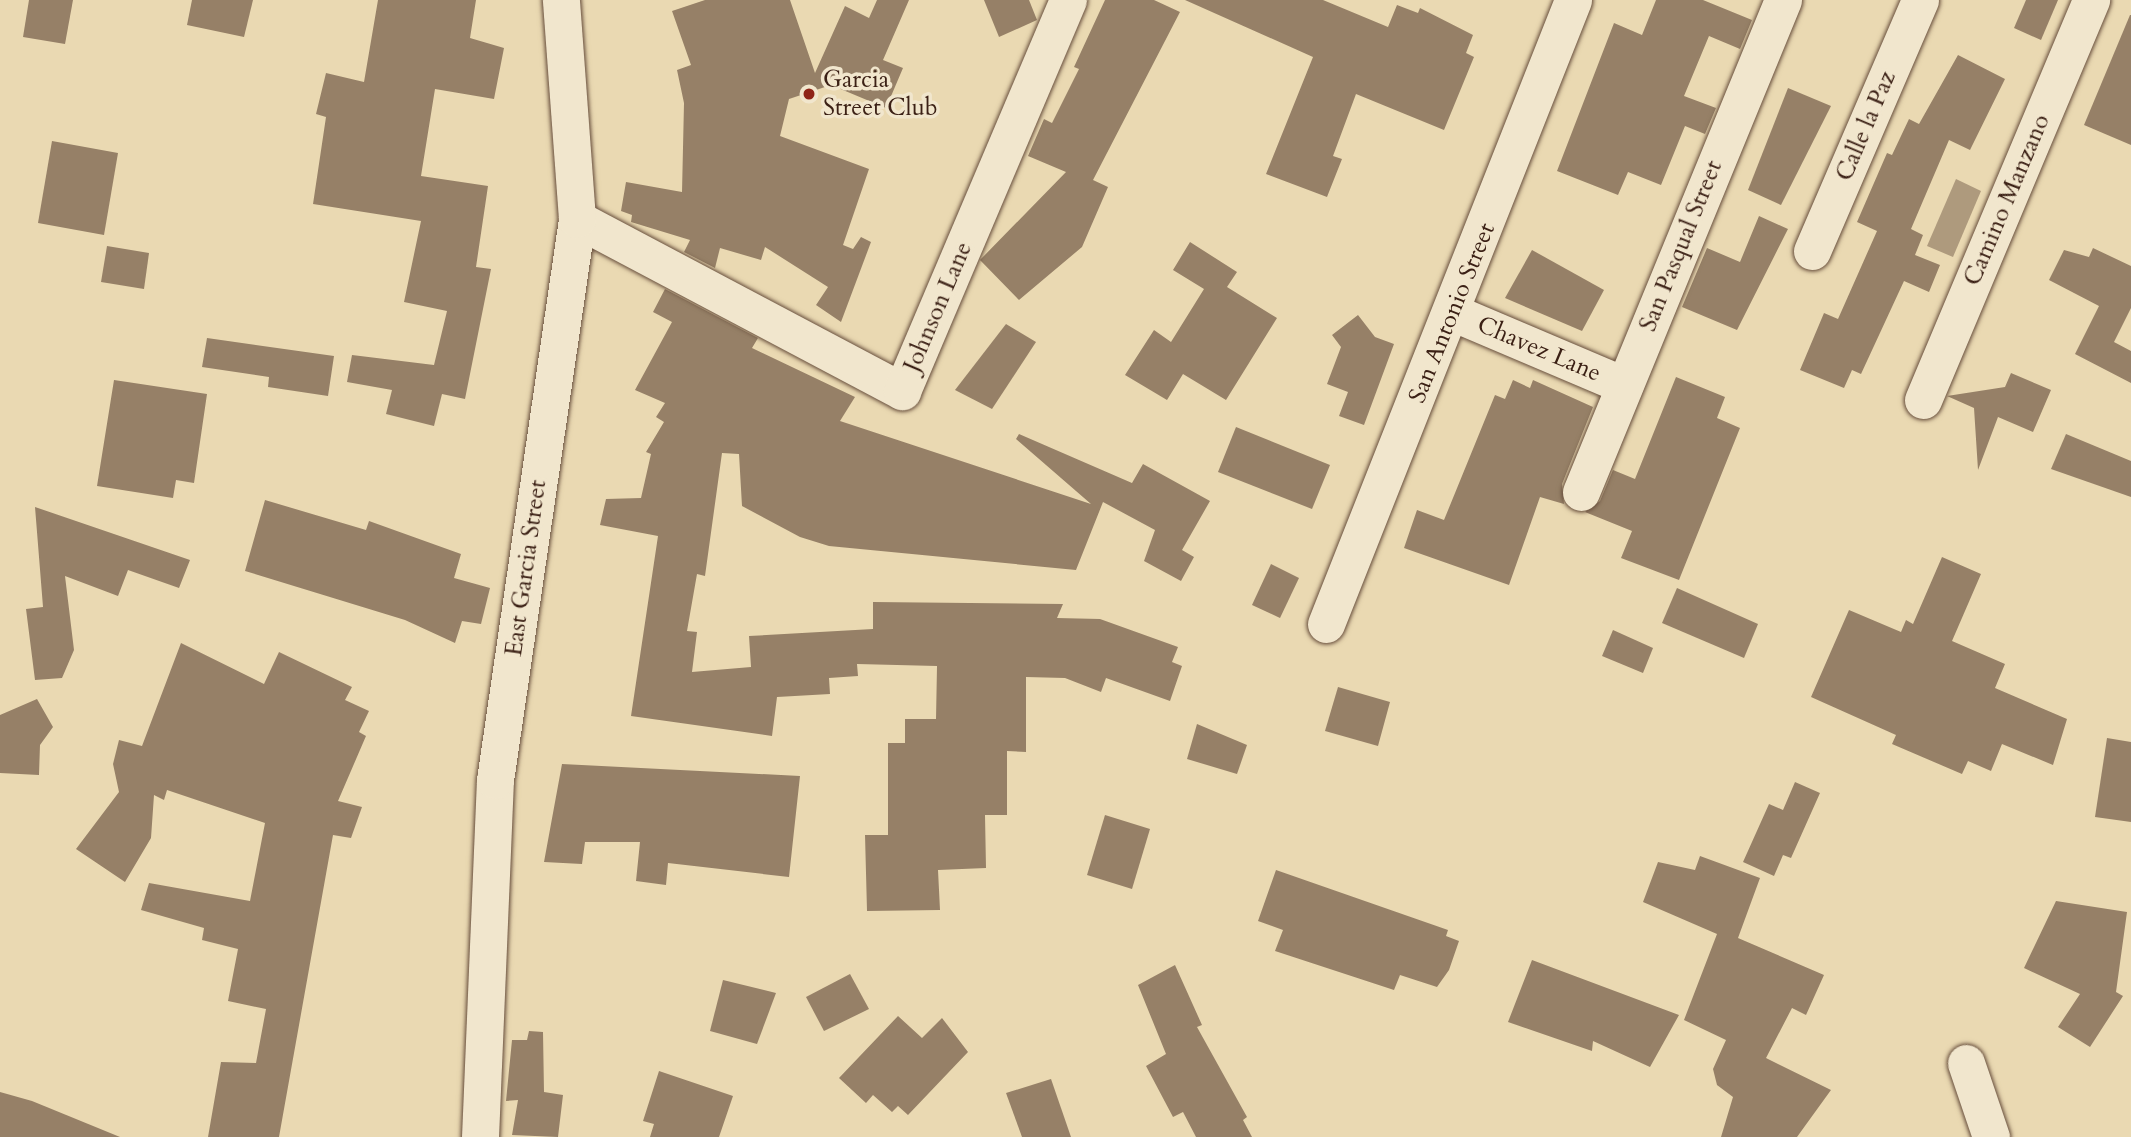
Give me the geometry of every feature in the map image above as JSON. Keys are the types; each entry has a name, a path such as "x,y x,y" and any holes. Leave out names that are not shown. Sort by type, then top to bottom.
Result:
{"street":[{"name":"East Garcia Street","path":"480,1137 495,780 578,219 561,0"},
{"name":"Johnson Lane","path":"578,219 902,391 1068,0"},
{"name":"San Antonio Street","path":"1326,624 1454,313 1573,0"},
{"name":"San Pasqual Street","path":"1581,492 1783,0"},
{"name":"Calle la Paz","path":"1812,251 1920,0"},
{"name":"Camino Manzano","path":"1923,400 2091,0"},
{"name":"Chavez Lane","path":"1454,313 1624,385"},
{"path":"1966,1063 1991,1137"}],"shaded area":[{"path":"1956,179 1981,191 1953,257 1927,246"}],"building":[{"path":"29,0 73,0 65,44 23,37"},
{"path":"192,0 253,0 244,37 187,25"},
{"path":"378,0 476,0 470,38 504,48 494,99 435,89 421,176 488,186 476,267 491,269 465,399 442,394 434,426 386,414 392,390 347,382 352,355 434,365 447,311 404,302 421,221 313,204 326,117 316,114 326,73 364,82"},
{"path":"705,0 790,0 815,73 845,6 869,18 877,0 909,0 883,60 903,68 886,108 831,85 789,99 780,136 869,169 843,245 853,249 861,237 871,242 841,322 816,305 828,287 765,247 761,260 720,248 715,268 684,252 690,240 631,222 632,215 621,211 626,182 682,192 684,103 677,70 691,65 672,11"},
{"path":"984,0 1029,0 1037,20 999,37"},
{"path":"1105,0 1154,0 1180,12 1093,180 1108,187 1082,247 1019,300 980,260 1066,172 1028,156 1044,119 1052,123 1079,69 1074,67"},
{"path":"1185,0 1323,0 1388,27 1397,5 1418,13 1420,8 1473,35 1466,53 1474,57 1444,130 1356,94 1333,156 1342,159 1327,197 1266,174 1313,57"},
{"path":"1656,0 1703,0 1752,20 1740,49 1709,36 1684,96 1716,108 1705,134 1685,126 1661,185 1628,172 1618,195 1557,171 1614,23 1642,35"},
{"path":"2026,0 2058,0 2041,40 2014,28"},
{"path":"2131,15 2131,145 2084,125"},
{"path":"1958,55 2005,79 1970,150 1949,140 1911,229 1923,235 1915,255 1940,265 1929,292 1904,281 1861,374 1852,370 1844,388 1800,370 1824,313 1838,319 1877,231 1857,222 1887,153 1892,155 1909,119 1919,124"},
{"path":"1788,88 1831,106 1781,205 1748,190"},
{"path":"52,141 118,153 104,235 38,223"},
{"path":"1759,216 1788,229 1737,330 1682,307 1707,248 1740,262"},
{"path":"1190,242 1237,272 1227,287 1277,318 1226,400 1183,374 1167,400 1125,375 1154,330 1171,342 1204,289 1173,270"},
{"path":"107,246 149,253 144,289 101,282"},
{"path":"2093,248 2131,266 2131,308 2114,342 2131,351 2131,383 2075,354 2099,306 2049,280 2064,250 2089,257"},
{"path":"1532,250 1604,290 1582,331 1505,298"},
{"path":"665,289 758,338 752,348 855,397 840,421 1091,504 1016,439 1019,434 1132,483 1143,464 1210,501 1182,550 1194,557 1181,581 1144,561 1155,530 1103,502 1076,570 829,546 800,537 742,506 739,454 722,453 705,576 697,574 687,631 697,632 692,672 751,667 749,636 873,629 873,602 1063,604 1057,618 1100,619 1178,647 1172,662 1182,666 1170,701 1106,678 1101,692 1065,678 1026,677 1026,752 1007,751 1007,815 985,815 986,868 938,870 940,910 867,911 865,835 888,835 888,743 905,743 905,719 936,719 937,666 857,664 858,676 829,678 830,694 777,697 772,736 631,716 658,536 600,525 606,499 641,498 651,454 646,452 664,422 656,417 665,403 635,390 672,322 653,312"},
{"path":"1358,315 1375,337 1394,344 1364,425 1339,416 1348,392 1327,384 1341,347 1332,335"},
{"path":"1006,324 1036,342 992,409 955,390"},
{"path":"207,338 334,356 328,396 268,387 269,377 202,367"},
{"path":"2011,373 2051,390 2033,432 1998,417 1978,470 1974,408 1947,396 2005,387"},
{"path":"1676,377 1725,397 1717,418 1740,428 1679,580 1621,558 1632,531 1585,512 1600,501 1613,470 1635,479"},
{"path":"114,380 207,394 194,483 176,480 173,498 97,486"},
{"path":"1513,380 1530,388 1533,380 1593,407 1562,484 1564,504 1540,497 1509,585 1404,548 1417,510 1444,520 1495,395 1505,399"},
{"path":"1236,427 1330,465 1312,509 1218,472"},
{"path":"2066,434 2131,461 2131,497 2051,469"},
{"path":"265,500 366,530 369,521 461,554 454,578 490,588 481,624 462,621 455,643 405,620 245,571"},
{"path":"35,507 190,560 179,588 128,570 118,596 65,576 74,650 62,678 35,680 26,609 43,607"},
{"path":"1942,557 1981,574 1952,641 2005,664 1995,688 2067,719 2053,765 2002,744 1991,771 1968,761 1962,774 1892,744 1896,735 1811,697 1849,610 1901,632 1906,620 1913,624"},
{"path":"1271,564 1299,578 1280,618 1252,605"},
{"path":"1677,588 1758,624 1744,658 1662,623"},
{"path":"1613,630 1653,648 1643,673 1602,656"},
{"path":"181,643 264,684 279,652 352,687 345,700 369,711 359,732 366,736 338,801 362,807 351,838 333,835 279,1137 208,1137 221,1062 256,1063 266,1009 228,1001 238,949 202,940 204,928 141,910 149,883 250,901 265,823 167,790 164,800 154,795 151,838 125,882 76,849 119,792 113,764 119,740 142,746"},
{"path":"1338,687 1390,702 1378,746 1325,731"},
{"path":"37,699 53,727 40,745 39,775 0,773 0,715"},
{"path":"1197,724 1247,745 1237,774 1187,759"},
{"path":"2107,738 2131,742 2131,822 2095,817"},
{"path":"562,764 800,776 789,877 668,863 666,885 636,881 640,842 585,842 582,864 544,862"},
{"path":"1795,782 1820,793 1791,858 1783,855 1774,876 1743,862 1769,804 1783,810"},
{"path":"1105,815 1150,829 1132,889 1087,875"},
{"path":"1700,856 1760,878 1738,938 1824,975 1806,1015 1792,1008 1766,1058 1831,1090 1797,1137 1721,1137 1733,1097 1717,1085 1713,1069 1726,1040 1684,1020 1717,934 1643,902 1658,862 1695,870"},
{"path":"1276,870 1448,930 1446,936 1459,941 1449,970 1437,987 1400,975 1394,990 1275,951 1283,930 1258,921"},
{"path":"2056,901 2127,912 2116,992 2123,996 2090,1047 2058,1027 2080,994 2024,968"},
{"path":"1532,960 1679,1015 1650,1067 1593,1041 1592,1051 1508,1022"},
{"path":"1175,965 1202,1025 1197,1027 1247,1117 1243,1120 1252,1137 1196,1137 1183,1112 1173,1117 1146,1066 1166,1054 1138,985"},
{"path":"850,974 869,1009 824,1031 806,997"},
{"path":"723,980 776,993 757,1044 710,1031"},
{"path":"898,1016 922,1038 942,1018 968,1052 908,1115 898,1106 892,1112 873,1095 866,1103 839,1078"},
{"path":"529,1031 543,1032 544,1092 563,1095 558,1137 512,1135 518,1100 506,1101 512,1040 527,1040"},
{"path":"659,1071 733,1096 719,1137 650,1137 654,1124 643,1121"},
{"path":"1051,1079 1071,1137 1022,1137 1006,1093"},
{"path":"0,1092 32,1101 120,1137 0,1137"}],"place":[{"name":"Garcia Street Club","path":"809,94"}]}
